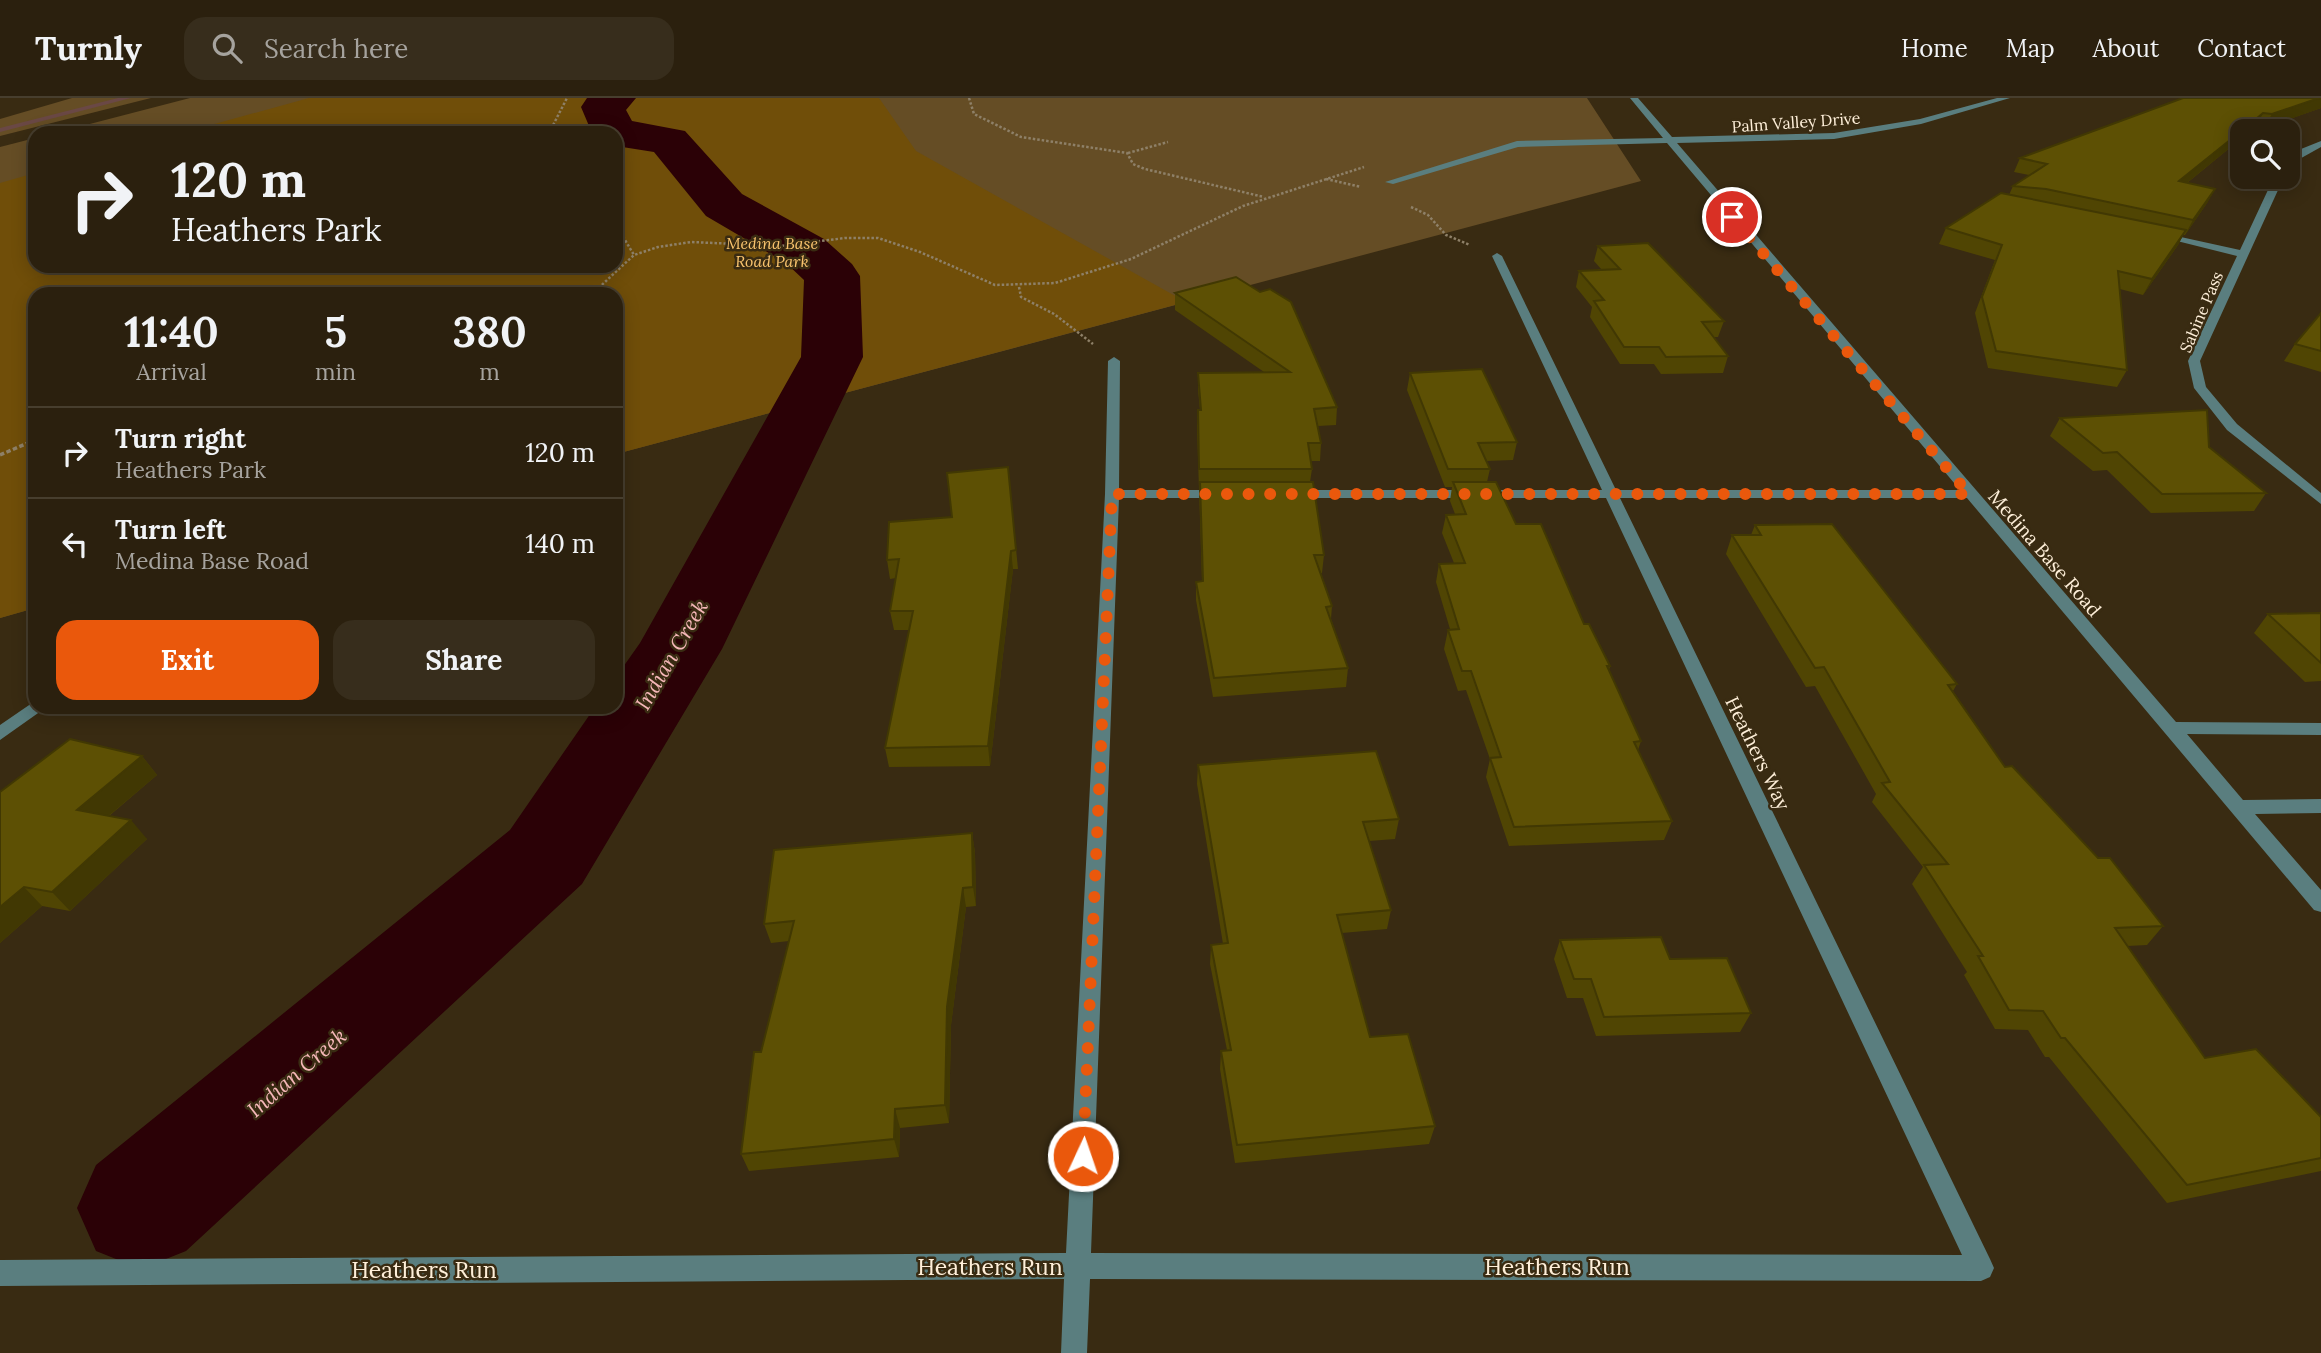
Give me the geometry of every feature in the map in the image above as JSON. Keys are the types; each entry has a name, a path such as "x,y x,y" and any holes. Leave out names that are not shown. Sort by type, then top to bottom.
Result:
{"street":[{"name":"Medina Base Road","path":"1634,98 2321,904"},
{"name":"Palm Valley Drive","path":"1390,182 1517,144 1669,141 1863,132 2006,98"},
{"path":"2300,154 2321,144"},
{"name":"Sabine Pass","path":"2274,189 2194,361 2200,388 2232,427 2321,500"},
{"path":"2148,233 2244,254"},
{"name":"Heathers Way","path":"1497,256 1981,1268"},
{"path":"1074,1353 1112,494 1114,361"},
{"path":"1112,494 1237,494"},
{"path":"1278,494 1969,494"},
{"path":"0,734 28,713"},
{"path":"2171,728 2321,729"},
{"path":"2238,807 2321,806"},
{"name":"Heathers Run","path":"0,1273 1078,1266 1981,1268"}],"path":[{"path":"552,126 566,98"},
{"path":"969,98 974,114 1021,137 1128,153 1168,142"},
{"path":"1128,153 1133,164 1145,169 1267,198"},
{"path":"623,265 634,255 691,242 781,246 845,238 878,238 920,252 995,285 1019,287 1055,283 1120,263 1267,198 1377,163 1408,176"},
{"path":"1325,179 1370,190"},
{"path":"1402,203 1428,215 1446,235 1497,256"},
{"path":"623,237 634,255"},
{"path":"600,287 615,273"},
{"path":"1019,287 1021,297 1054,314 1114,361"},
{"path":"0,455 28,443"}],"green space":[{"path":"72,98 151,98 40,126 28,126 28,129 0,136 0,119"},
{"name":"Medina Base Road Park","path":"190,98 1587,98 1641,181 623,452 623,287 28,287 28,610 0,618 0,147 28,140 28,273 623,273 623,126 82,126"},
{"path":"309,98 879,98 916,151 1186,302 623,452 623,287 28,287 28,610 0,618 0,183 28,175 28,273 623,273 623,126 207,126"}],"building":[{"path":"2183,98 2319,98 2272,114 2263,113 2256,119 2230,119 2230,140 2179,181 2215,189 2193,220 2046,189 2013,186 2047,164 2020,158"},
{"path":"2001,193 2186,230 2152,279 2118,271 2127,370 1996,351 1982,297 2002,245 1946,228"},
{"path":"1648,243 1724,321 1702,322 1728,356 1666,357 1659,347 1624,347 1594,301 1604,300 1579,271 1620,269 1598,246"},
{"path":"1236,277 1260,292 1270,289 1291,302 1337,407 1314,409 1321,443 1308,443 1312,469 1199,469 1198,410 1201,410 1198,373 1290,372 1175,293"},
{"path":"2321,313 2321,351 2295,344"},
{"path":"1482,369 1517,442 1478,443 1490,469 1448,469 1410,373"},
{"path":"2207,410 2209,447 2266,493 2162,494 2117,452 2103,453 2060,418"},
{"path":"1008,467 1016,550 1011,551 988,746 885,748 913,611 890,611 899,559 887,560 889,522 952,517 947,473"},
{"path":"1200,482 1313,482 1324,555 1314,555 1332,606 1326,607 1348,668 1214,678 1196,582 1203,581"},
{"path":"1453,482 1496,482 1516,524 1541,524 1584,624 1589,624 1610,666 1607,666 1641,741 1634,742 1672,821 1514,827 1490,758 1501,757 1471,671 1462,671 1448,630 1459,629 1439,564 1465,563 1446,515 1466,514"},
{"path":"1832,524 1957,684 1948,685 2005,767 2012,766 2098,858 2110,858 2163,926 2115,928 2205,1058 2256,1049 2321,1117 2321,1158 2187,1185 2065,1038 2061,1038 2043,1011 2009,1010 1978,956 1983,956 1924,865 1948,864 1882,783 1890,782 1824,667 1815,668 1732,535 1761,535 1755,525"},
{"path":"2321,613 2321,663 2268,614"},
{"path":"70,739 142,756 77,810 131,820 52,892 24,887 0,907 0,792"},
{"path":"1376,751 1399,819 1363,822 1391,910 1337,915 1370,1037 1408,1034 1435,1126 1237,1145 1221,1051 1231,1050 1211,945 1228,943 1198,765"},
{"path":"972,833 973,887 963,888 947,1007 945,1105 895,1109 894,1139 741,1154 754,1052 761,1052 794,921 764,924 774,850"},
{"path":"1661,937 1670,959 1727,958 1751,1013 1604,1017 1591,979 1574,979 1560,940"}],"waterway":[{"path":"0,130 127,98"},
{"name":"Indian Creek","path":"611,126 603,107 614,98"},
{"name":"Indian Creek","path":"141,1208 546,857 679,649 832,357 832,276 805,251 724,205 669,141 623,133"}],"route":[{"path":"1083,1156 1112,494 1969,494 1732,217"}]}
